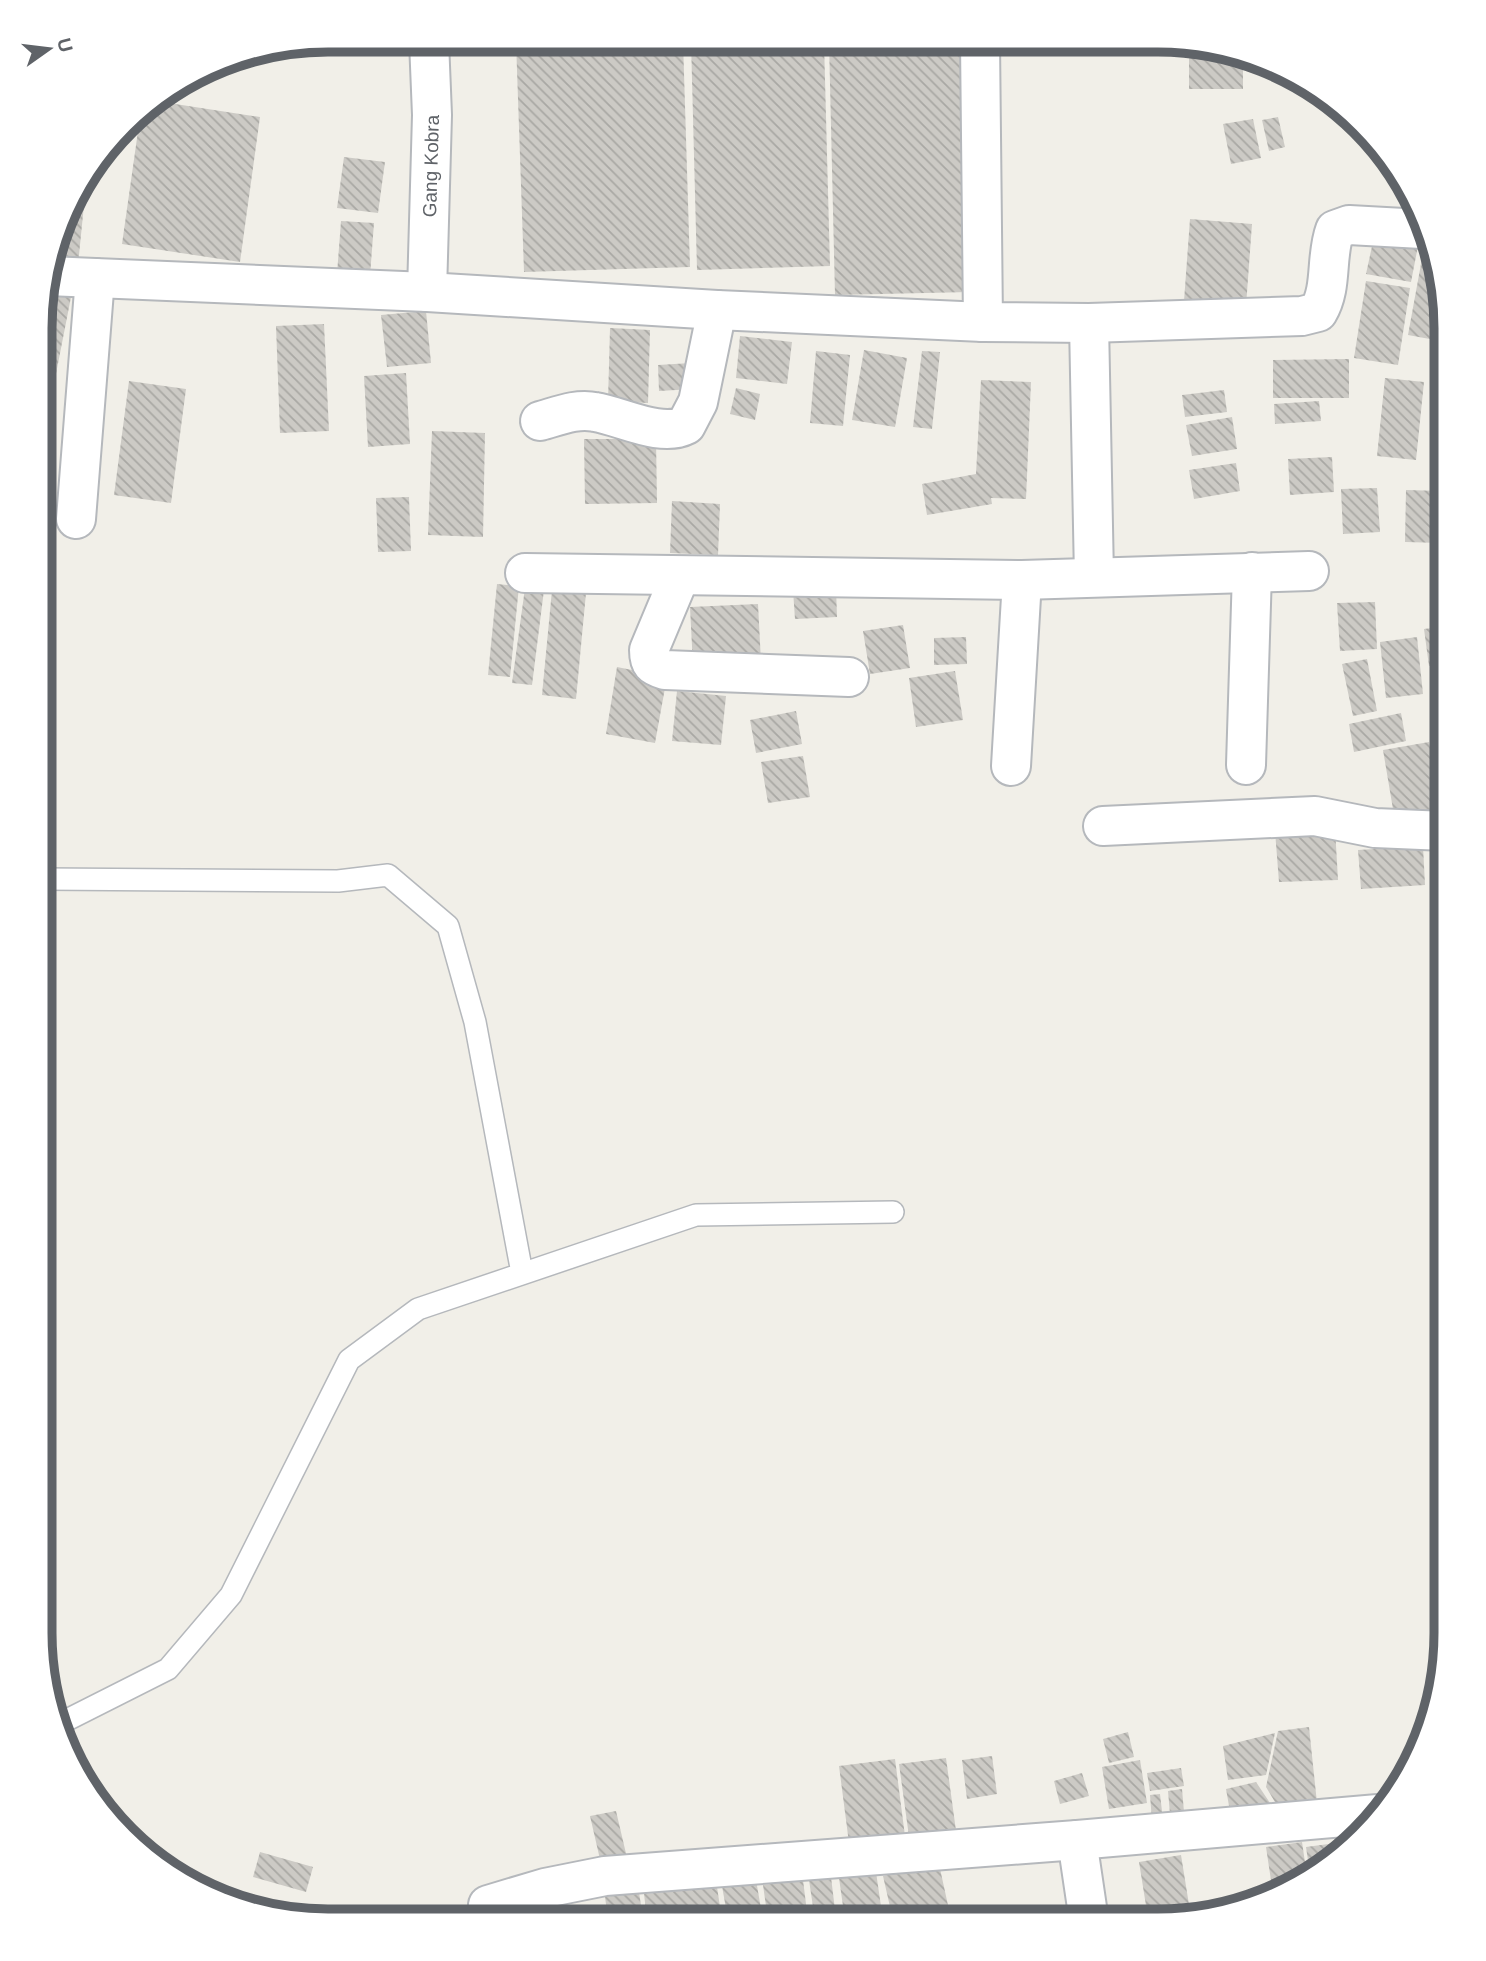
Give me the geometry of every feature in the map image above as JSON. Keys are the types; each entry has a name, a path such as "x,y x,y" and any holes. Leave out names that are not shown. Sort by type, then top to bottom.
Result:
{"street":[{"name":"Gang Kobra","path":"427,292 432,115 429,52"},
{"path":"980,52 983,322"},
{"path":"58,276 427,292 718,310 983,322 1089,323 1302,316 1318,312 1326,299 1331,242 1335,230 1349,225 1414,229"},
{"path":"76,519 95,278"},
{"path":"540,421 575,412 593,411 670,430 685,425 698,401 718,310"},
{"path":"1089,323 1094,576"},
{"path":"525,573 1022,580 1309,571"},
{"path":"1246,765 1252,572"},
{"path":"680,576 649,650 649,661 653,666 665,670 849,677"},
{"path":"1011,766 1022,580"},
{"path":"1102,826 1315,816 1375,828 1434,830"},
{"path":"488,1905 545,1888 604,1876 1364,1815"},
{"path":"1077,1840 1087,1909"}],"lane":[{"path":"52,879 338,881 388,875 448,926 475,1022 522,1273"},
{"path":"67,1720 168,1669 231,1595 349,1360 418,1308 696,1215 893,1212"}],"building":[{"path":"516,52 683,52 690,267 524,272"},
{"path":"691,52 824,52 830,266 697,270"},
{"path":"829,52 966,52 971,292 835,295"},
{"path":"1189,55 1243,66 1243,89 1189,89"},
{"path":"170,103 260,117 240,262 122,244 138,128"},
{"path":"1278,117 1285,147 1269,151 1262,120"},
{"path":"1253,119 1261,158 1231,164 1223,124"},
{"path":"344,157 385,162 378,213 337,208"},
{"path":"84,201 78,265 61,263 67,240"},
{"path":"1190,219 1252,224 1246,306 1184,301"},
{"path":"341,221 374,223 370,276 337,274"},
{"path":"1374,237 1418,246 1411,282 1366,274"},
{"path":"1423,253 1431,293 1434,340 1408,335"},
{"path":"1366,281 1410,288 1398,365 1354,358"},
{"path":"55,294 71,297 52,394"},
{"path":"426,311 431,363 387,367 381,315"},
{"path":"324,324 329,431 280,433 276,326"},
{"path":"610,328 650,330 648,403 608,401"},
{"path":"740,336 792,342 787,384 736,378"},
{"path":"864,350 907,358 895,427 852,420"},
{"path":"816,351 850,355 843,426 810,423"},
{"path":"922,351 940,352 932,429 913,427"},
{"path":"1349,359 1349,398 1273,398 1273,360"},
{"path":"691,363 693,389 659,391 658,365"},
{"path":"406,373 410,444 368,447 364,376"},
{"path":"1385,378 1424,382 1416,460 1377,456"},
{"path":"981,380 1031,382 1026,499 991,498 992,504 927,515 922,484 976,474"},
{"path":"129,381 186,389 171,503 114,495"},
{"path":"736,388 760,394 755,420 730,414"},
{"path":"1224,390 1227,412 1185,417 1182,395"},
{"path":"1319,401 1321,421 1275,424 1274,404"},
{"path":"1232,417 1237,449 1192,456 1186,425"},
{"path":"432,431 485,433 483,537 428,535"},
{"path":"584,439 656,439 657,503 585,504"},
{"path":"1332,457 1334,492 1290,495 1288,459"},
{"path":"1236,463 1240,491 1194,499 1189,470"},
{"path":"1377,488 1380,532 1343,534 1341,489"},
{"path":"1406,490 1434,491 1434,543 1405,542"},
{"path":"409,497 411,551 378,552 376,498"},
{"path":"672,501 720,504 718,555 670,553"},
{"path":"497,584 519,586 510,677 488,675"},
{"path":"836,587 837,617 795,619 793,590"},
{"path":"525,588 544,590 532,685 512,683"},
{"path":"552,590 586,593 576,699 542,695"},
{"path":"1375,602 1377,649 1340,651 1337,603"},
{"path":"758,604 761,662 693,666 690,607"},
{"path":"903,625 910,668 870,674 863,631"},
{"path":"1434,628 1434,665 1429,666 1424,629"},
{"path":"966,637 967,664 934,665 934,638"},
{"path":"1417,637 1423,694 1386,698 1380,642"},
{"path":"1367,659 1377,711 1353,716 1342,664"},
{"path":"617,667 667,677 655,743 606,734"},
{"path":"955,671 963,720 916,727 909,678"},
{"path":"677,691 726,696 721,745 672,741"},
{"path":"796,711 802,744 756,753 750,720"},
{"path":"1401,713 1406,741 1354,752 1349,724"},
{"path":"1429,742 1434,772 1434,815 1395,821 1383,750"},
{"path":"803,756 810,797 768,803 761,762"},
{"path":"1335,828 1338,880 1279,882 1275,831"},
{"path":"1423,846 1425,885 1361,889 1358,850"},
{"path":"1309,1727 1317,1803 1278,1807 1266,1787 1278,1731"},
{"path":"1128,1732 1134,1757 1109,1763 1103,1739"},
{"path":"1275,1733 1266,1775 1228,1780 1223,1746"},
{"path":"992,1756 997,1794 967,1799 962,1760"},
{"path":"946,1758 957,1838 910,1844 899,1764"},
{"path":"895,1759 905,1836 849,1843 839,1766"},
{"path":"1140,1760 1147,1803 1109,1809 1102,1767"},
{"path":"1181,1768 1184,1786 1150,1791 1147,1773"},
{"path":"1082,1773 1089,1796 1060,1804 1054,1781"},
{"path":"1256,1782 1274,1809 1231,1817 1226,1789"},
{"path":"1182,1789 1184,1812 1170,1814 1168,1791"},
{"path":"1160,1794 1163,1820 1152,1821 1150,1795"},
{"path":"616,1811 628,1862 602,1868 590,1816"},
{"path":"1302,1842 1305,1865 1271,1883 1266,1847"},
{"path":"1335,1843 1308,1863 1306,1847"},
{"path":"260,1852 313,1867 306,1892 253,1877"},
{"path":"1181,1855 1189,1906 1147,1909 1139,1862"},
{"path":"939,1864 949,1909 890,1909 883,1876"},
{"path":"876,1872 881,1909 843,1909 839,1878"},
{"path":"831,1877 835,1909 813,1909 809,1880"},
{"path":"756,1880 761,1909 726,1909 722,1886"},
{"path":"803,1880 807,1909 766,1909 763,1885"},
{"path":"717,1887 720,1909 646,1909 644,1894"},
{"path":"639,1892 642,1909 607,1909 605,1897"}]}
